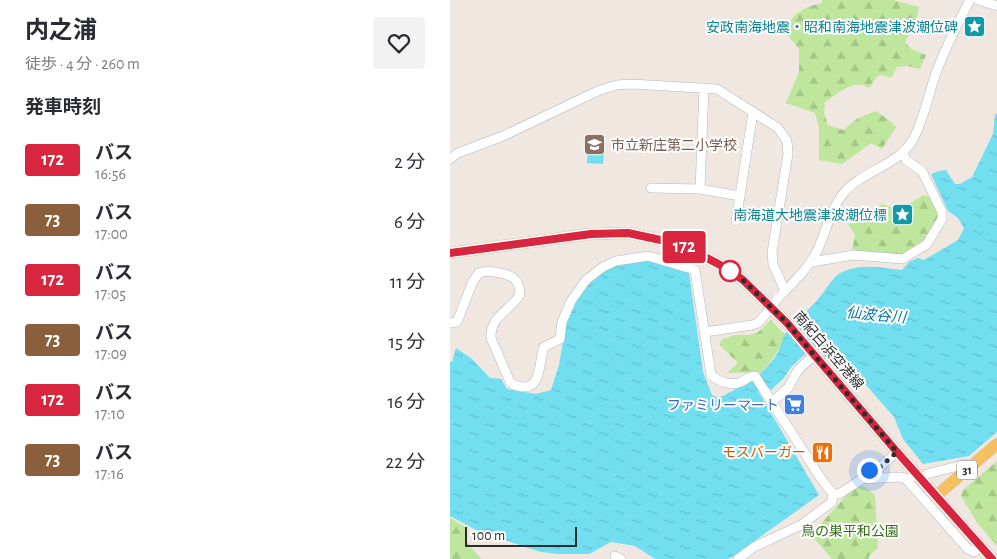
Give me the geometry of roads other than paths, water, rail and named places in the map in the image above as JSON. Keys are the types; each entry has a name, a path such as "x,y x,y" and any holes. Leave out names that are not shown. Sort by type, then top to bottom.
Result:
{"main road":[{"name":"南紀白浜空港線","path":"450,253 591,234 628,233 652,237 682,246 739,276 787,323 897,452 992,559"},
{"name":"31","path":"936,496 997,444"}],"street":[{"path":"704,332 758,323 811,262 842,194 852,184 903,153 912,142 936,72 970,0"},
{"path":"978,0 997,6"},
{"path":"450,159 458,153 504,136 600,90 617,85 631,84 716,89 778,128 786,141 788,154 772,252 782,294"},
{"path":"700,189 704,88"},
{"path":"736,222 754,112"},
{"path":"811,262 854,255 903,259 928,244 942,219 942,212 922,171 906,160 903,153"},
{"path":"651,188 700,189 740,196"},
{"path":"450,323 457,322 479,273 489,271 508,274 515,278 520,287 520,294 494,322 490,331 491,338 510,382 519,386 531,386 537,375 543,349 559,341 563,318 569,305 586,280 599,269 612,262 648,256 695,270 709,370 714,377 722,381 735,383 755,376 833,494 832,502 801,525 754,547 738,559"},
{"path":"772,402 788,388 798,370 813,354"},
{"path":"833,494 839,494 862,479 869,470 880,467 897,452"},
{"path":"928,474 966,464 970,467"},
{"path":"862,479 900,477 908,479 968,549 974,552 980,546"},
{"path":"966,559 968,549"}],"water":[{"name":"仙波谷川","path":"995,114 997,114 997,432 969,456 923,464 903,439 894,417 852,369 824,356 816,347 791,367 784,378 771,390 766,385 758,391 819,495 728,559 655,559 635,546 611,542 589,554 541,552 480,532 450,516 450,362 452,362 456,348 472,359 490,378 501,379 507,389 536,394 551,390 559,365 566,324 581,292 595,278 614,264 648,261 689,273 703,372 712,395 718,398 744,384 767,367 778,352 785,334 842,272 865,267 902,270 909,262 918,258 924,260 958,240 964,228 958,218 948,211 931,174 946,170 955,184 960,184 972,177 993,134"},
{"path":"589,135 605,136 603,164 587,163"}],"place":[{"name":"安政南海地震・昭和南海地震津波潮位碑","path":"974,27"},
{"name":"市立新庄第二小学校","path":"595,145"},
{"name":"南海道大地震津波潮位標","path":"903,215"},
{"name":"ファミリーマート","path":"795,405"},
{"name":"モスバーガー","path":"822,452"}],"park label":[{"name":"鳥の巣平和公園","path":"850,531"}]}
